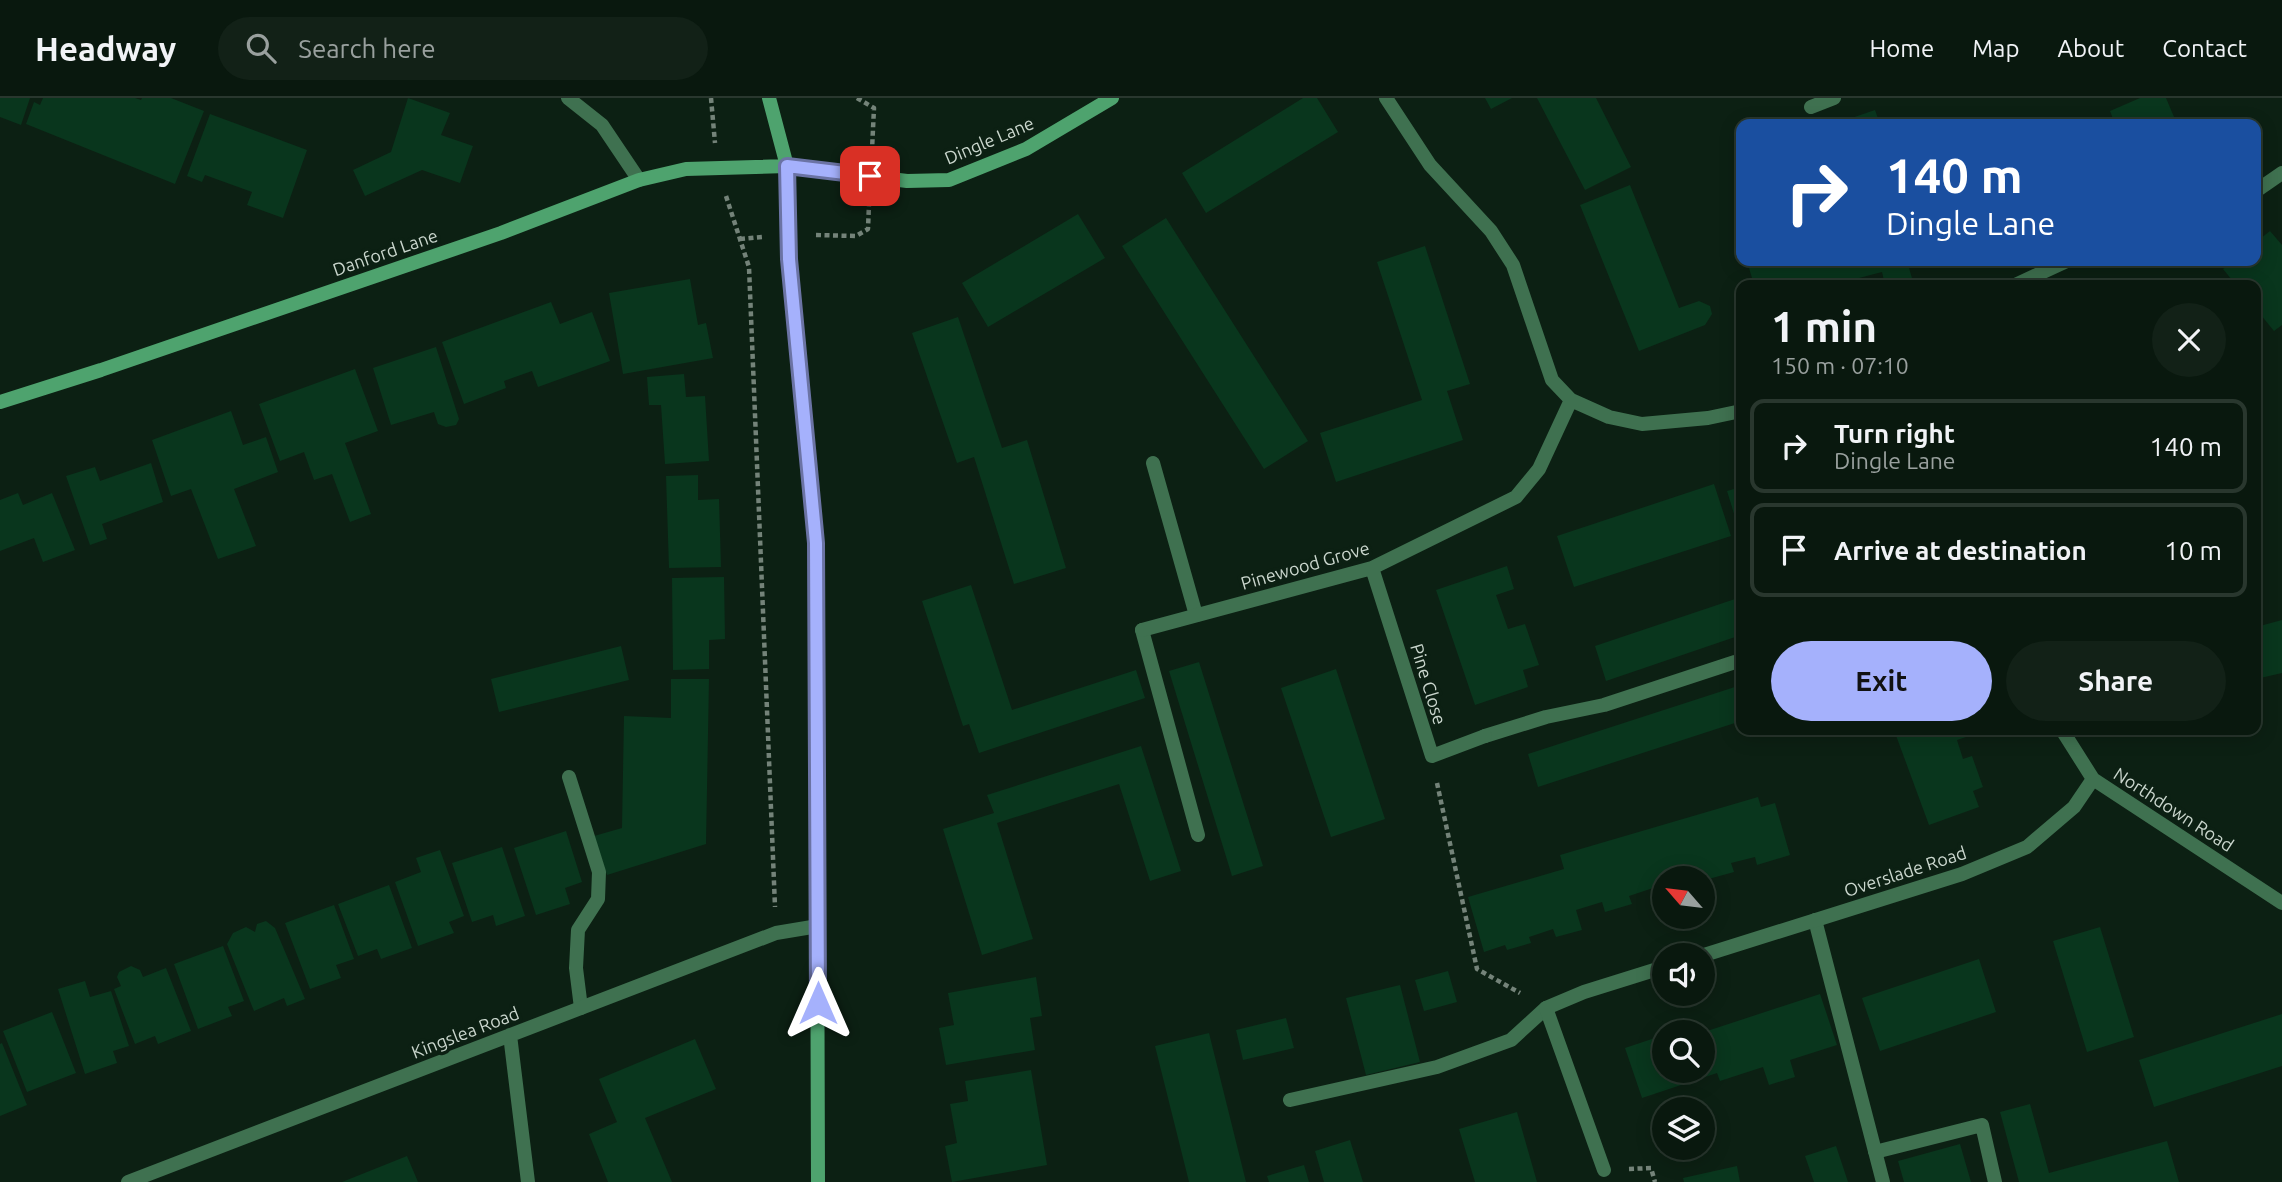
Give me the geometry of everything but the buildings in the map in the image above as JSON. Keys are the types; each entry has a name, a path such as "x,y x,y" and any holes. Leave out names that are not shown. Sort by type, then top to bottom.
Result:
{"street":[{"path":"568,98 602,125 639,180"},
{"path":"769,98 787,166 789,259 816,543 818,1182"},
{"name":"Dingle Lane","path":"787,166 907,181 949,180 1026,149 1112,98"},
{"path":"1386,98 1430,165 1491,231 1513,265 1552,380 1571,400 1609,416 1642,424 1708,418 1736,412"},
{"path":"1811,107 1834,98"},
{"name":"Danford Lane","path":"0,402 488,238 639,180 686,169 787,166"},
{"path":"2261,188 2282,173"},
{"path":"2026,280 2056,266"},
{"name":"Pinewood Grove","path":"1198,835 1142,630 1372,568 1516,497 1538,470 1571,400"},
{"path":"1153,463 1196,615"},
{"name":"Pine Close","path":"1372,568 1432,756"},
{"path":"1432,756 1546,717 1604,705 1735,662"},
{"name":"Northdown Road","path":"2065,735 2093,779 2282,904"},
{"path":"569,777 599,872 598,899 578,930 576,968 581,1008"},
{"name":"Overslade Road","path":"1715,952 1962,874 2027,847 2074,807 2093,779"},
{"path":"1815,920 1883,1182"},
{"name":"Kingslea Road","path":"128,1182 776,933 818,926"},
{"path":"1290,1100 1437,1067 1511,1040 1546,1008 1584,992 1652,971"},
{"path":"1546,1008 1604,1170"},
{"path":"510,1035 528,1182"},
{"path":"1875,1152 1982,1125 1995,1182"}],"path":[{"path":"711,98 718,168 749,267 776,933"},
{"path":"1432,756 1477,969 1546,1008"}],"route":[{"path":"818,1003 816,543 789,259 787,166 870,176"}]}
